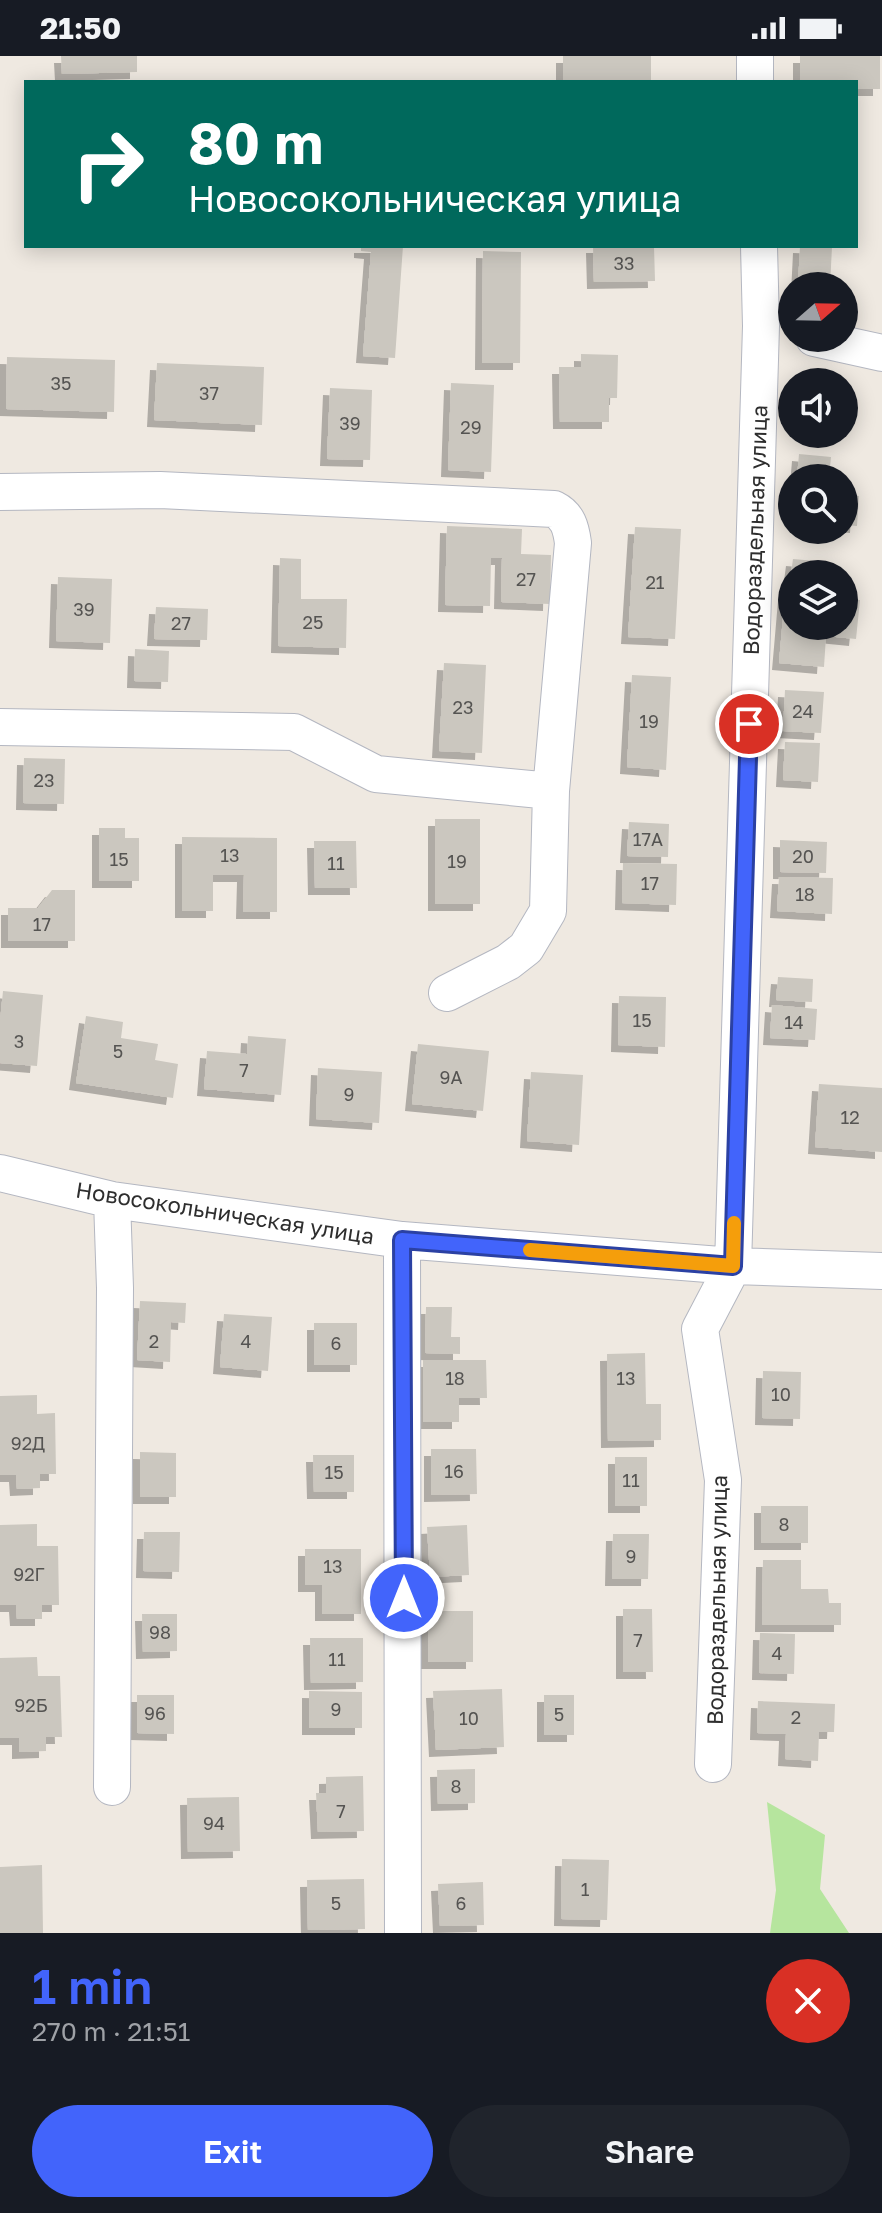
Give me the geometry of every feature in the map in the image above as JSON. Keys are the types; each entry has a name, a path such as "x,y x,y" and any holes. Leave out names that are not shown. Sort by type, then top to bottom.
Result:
{"street":[{"path":"755,56 755,80"},
{"name":"Водораздельная улица","path":"713,1764 723,1480 700,1329 733,1266 776,330 759,248"},
{"path":"858,348 882,353"},
{"path":"0,492 160,490 554,509 563,514 572,531 573,543 551,791 548,911 526,948 508,962 447,993"},
{"path":"0,727 294,732 376,774 551,791"},
{"name":"Новосокольническая улица","path":"0,1173 112,1200 402,1240 733,1266 882,1271"},
{"path":"112,1200 115,1288 112,1787"},
{"path":"402,1240 403,1933"}],"green space":[{"path":"767,1802 825,1835 820,1889 849,1933 770,1933 776,1890"}],"building":[{"path":"61,56 137,56 137,72 62,74"},
{"path":"563,56 651,56 651,80 563,80"},
{"path":"800,56 880,56 880,89 858,89 858,80 800,80"},
{"path":"361,248 403,248 395,358 363,356 371,252 361,251"},
{"path":"593,248 654,248 655,281 594,282"},
{"path":"800,248 832,248 831,272 799,272"},
{"path":"483,251 521,252 520,363 482,363"},
{"path":"581,354 618,355 617,398 609,398 609,422 560,422 559,367 581,367"},
{"path":"7,357 115,360 114,412 6,409"},
{"path":"157,363 264,367 262,425 154,420"},
{"path":"451,383 494,385 491,472 448,470"},
{"path":"330,388 372,390 370,460 327,459"},
{"path":"799,454 831,457 830,464 798,464"},
{"path":"447,526 522,529 521,554 551,555 550,604 501,602 502,558 491,558 490,606 445,605"},
{"path":"635,527 681,529 675,639 628,637"},
{"path":"280,558 301,559 301,599 347,599 346,648 278,646"},
{"path":"58,577 112,579 110,643 56,641"},
{"path":"156,607 208,609 207,640 154,639"},
{"path":"781,640 826,640 824,667 779,663"},
{"path":"135,649 169,651 168,682 134,681"},
{"path":"444,663 486,665 482,753 439,751"},
{"path":"632,675 671,677 666,770 627,767"},
{"path":"785,690 824,692 821,733 783,731"},
{"path":"785,742 820,743 818,782 783,780"},
{"path":"24,758 65,759 64,804 23,803"},
{"path":"435,819 480,819 480,904 435,904"},
{"path":"629,822 669,824 668,857 627,856"},
{"path":"99,828 125,828 125,838 139,838 139,881 99,881"},
{"path":"182,837 277,838 277,912 243,912 244,875 213,875 213,911 182,911"},
{"path":"780,840 827,842 826,873 780,872"},
{"path":"314,841 356,841 357,888 315,888"},
{"path":"623,863 677,864 676,905 622,903"},
{"path":"779,877 833,878 832,914 777,911"},
{"path":"52,890 75,890 75,941 8,941 8,908 38,908"},
{"path":"778,977 813,979 812,1002 776,1000"},
{"path":"3,991 43,995 37,1066 0,1063"},
{"path":"619,996 666,997 665,1047 618,1045"},
{"path":"772,1005 817,1009 815,1040 770,1038"},
{"path":"86,1016 123,1022 121,1038 158,1044 155,1060 178,1064 173,1098 76,1083"},
{"path":"248,1036 286,1039 281,1095 204,1089 207,1051 247,1054"},
{"path":"418,1044 489,1051 483,1111 412,1104"},
{"path":"318,1068 382,1072 379,1123 316,1119"},
{"path":"531,1072 583,1075 579,1145 527,1141"},
{"path":"819,1084 882,1088 882,1152 815,1147"},
{"path":"140,1301 186,1303 185,1323 171,1322 170,1362 137,1360"},
{"path":"426,1307 452,1307 451,1337 460,1337 460,1354 425,1353"},
{"path":"224,1314 272,1317 268,1371 220,1367"},
{"path":"314,1323 357,1323 357,1365 314,1365"},
{"path":"645,1353 646,1404 661,1404 661,1440 608,1441 607,1354"},
{"path":"423,1360 486,1360 487,1398 459,1398 459,1422 423,1422"},
{"path":"763,1371 801,1372 800,1419 762,1418"},
{"path":"37,1395 37,1414 55,1413 56,1474 40,1474 40,1488 17,1489 16,1475 0,1475 0,1396"},
{"path":"431,1449 476,1449 477,1494 431,1495"},
{"path":"140,1452 176,1453 176,1497 140,1497"},
{"path":"313,1455 354,1455 354,1492 314,1492"},
{"path":"615,1457 647,1457 647,1506 615,1506"},
{"path":"761,1506 808,1506 808,1543 761,1543"},
{"path":"37,1524 37,1546 58,1546 59,1605 42,1605 42,1619 17,1619 16,1605 0,1605 0,1525"},
{"path":"467,1525 469,1575 430,1577 427,1527"},
{"path":"144,1532 180,1532 179,1572 143,1571"},
{"path":"613,1534 649,1534 648,1579 612,1579"},
{"path":"305,1549 361,1549 361,1614 322,1614 322,1585 305,1585"},
{"path":"763,1560 801,1560 801,1589 828,1589 829,1603 841,1603 841,1625 762,1625"},
{"path":"623,1609 652,1609 653,1672 623,1672"},
{"path":"428,1611 473,1611 473,1662 428,1662"},
{"path":"142,1614 177,1614 177,1651 143,1652"},
{"path":"760,1633 795,1634 794,1674 759,1673"},
{"path":"310,1638 363,1638 363,1682 311,1683"},
{"path":"37,1657 38,1676 60,1676 62,1737 46,1737 46,1751 19,1752 19,1738 0,1738 0,1658"},
{"path":"502,1689 504,1747 436,1750 433,1691"},
{"path":"309,1691 362,1692 362,1728 309,1728"},
{"path":"137,1695 174,1695 174,1734 137,1733"},
{"path":"544,1695 574,1695 574,1735 544,1735"},
{"path":"758,1701 835,1704 834,1732 819,1732 818,1761 785,1759 786,1734 757,1733"},
{"path":"475,1769 475,1803 438,1804 437,1770"},
{"path":"363,1776 364,1831 318,1832 316,1793 326,1793 326,1777"},
{"path":"239,1797 240,1851 188,1852 187,1798"},
{"path":"562,1859 609,1860 607,1920 561,1919"},
{"path":"42,1865 43,1933 0,1933 0,1867"},
{"path":"364,1879 365,1929 308,1930 307,1880"},
{"path":"483,1882 484,1925 440,1926 438,1884"}],"slow traffic":[{"path":"530,1250 733,1266 734,1223"}],"route":[{"path":"404,1598 402,1240 733,1266 749,724"}]}
